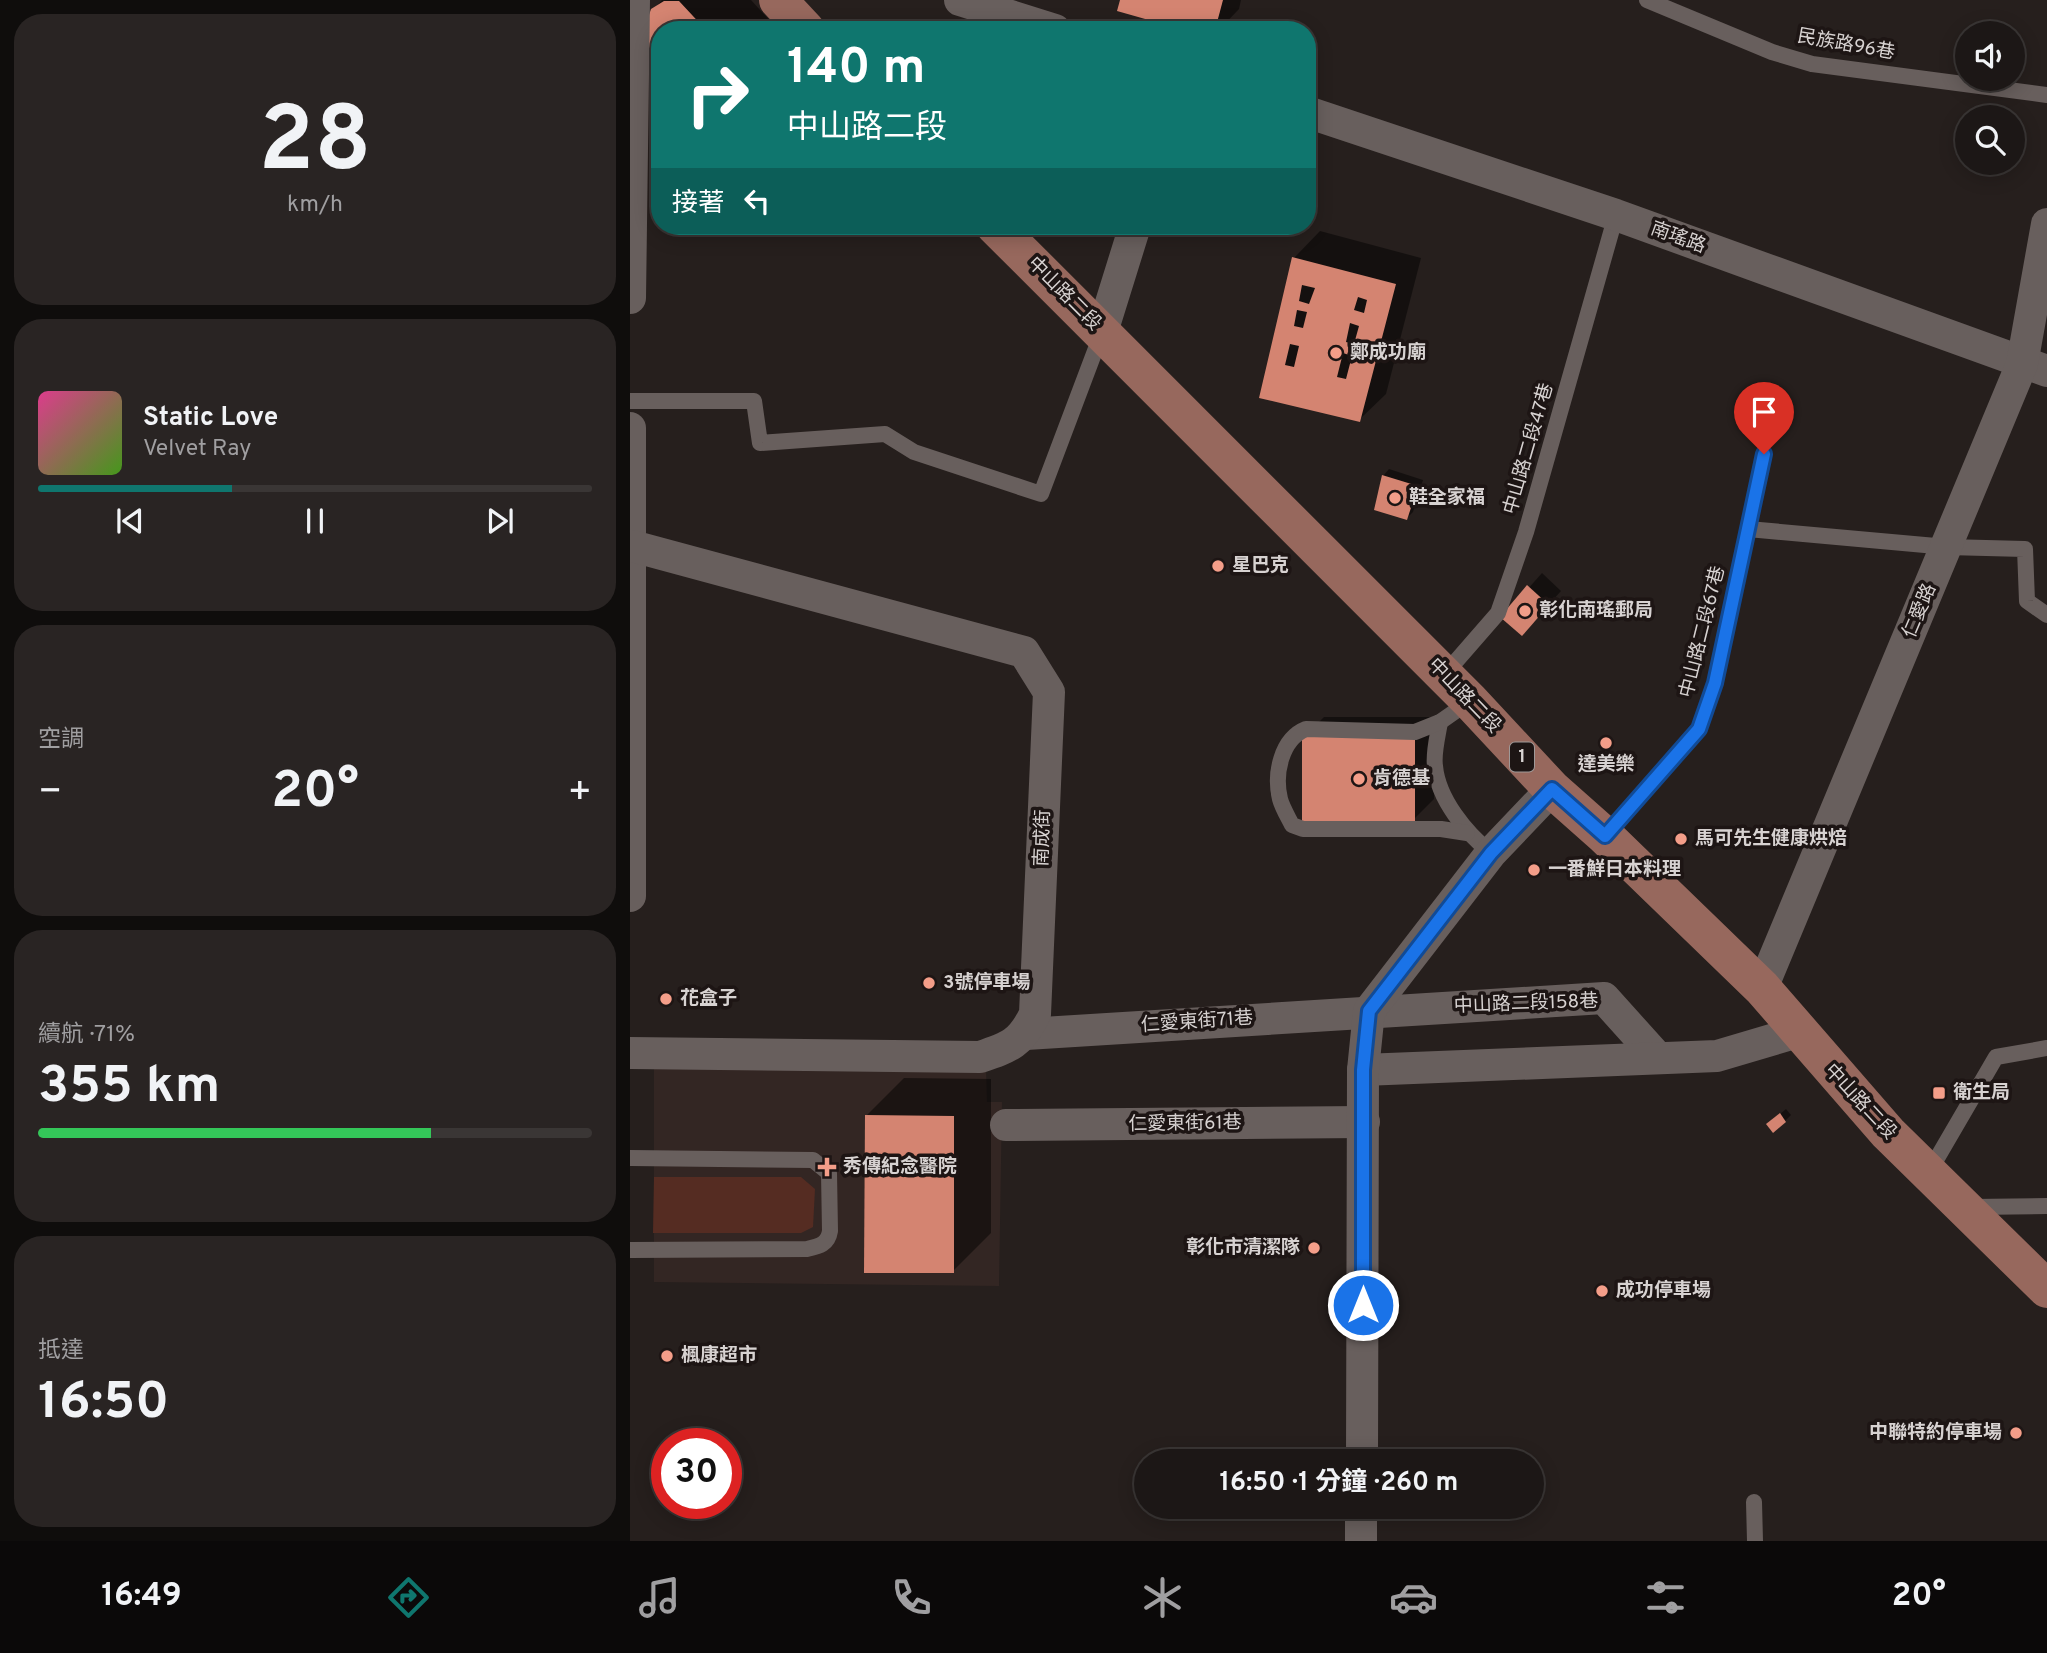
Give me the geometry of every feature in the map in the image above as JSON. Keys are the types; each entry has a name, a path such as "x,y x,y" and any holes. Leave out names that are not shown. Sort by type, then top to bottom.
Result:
{"main road":[{"path":"778,0 798,21"},
{"name":"中山路二段","path":"1004,235 1102,332 1451,699 1605,836 1762,988 1831,1078 2047,1289"}],"street":[{"path":"630,298 634,0"},
{"path":"960,0 1026,21"},
{"name":"南瑤路","path":"1316,115 1616,215 2034,367"},
{"name":"仁愛路","path":"1762,988 1947,547 2034,367 2047,224"},
{"path":"1102,332 1132,235"},
{"path":"630,428 630,896"},
{"name":"南成街","path":"632,546 1024,652 1049,692 1035,1014 1026,1034"},
{"path":"1362,1449 1363,1070 1369,1011 1491,853 1552,789"},
{"name":"中山路二段158巷","path":"1369,1011 1604,999 1658,1058"},
{"name":"仁愛東街71巷","path":"1026,1034 1369,1011"},
{"path":"1363,1070 1717,1056 1798,1032"},
{"path":"630,1053 981,1057 1009,1048 1026,1034"},
{"name":"仁愛東街61巷","path":"1006,1125 1364,1122"},
{"path":"1361,1519 1361,1541"}],"lane":[{"name":"民族路96巷","path":"1647,0 1772,52 1812,64 2047,95"},
{"name":"中山路二段47巷","path":"1451,699 1498,613 1542,479 1616,215"},
{"path":"630,401 754,401 760,443 885,434 914,452 1041,494 1102,332"},
{"name":"中山路二段67巷","path":"1605,836 1699,729 1715,683 1764,454"},
{"path":"1748,529 1947,547 2025,549 2027,601 2047,615"},
{"path":"1451,699 1415,732 1306,729 1295,733 1279,760 1280,799 1292,825 1303,829 1441,829 1467,834"},
{"path":"1451,699 1435,766 1449,803 1467,834 1491,853"},
{"path":"1928,1172 1996,1057 2047,1048"},
{"path":"630,1158 813,1160 829,1173 830,1231 828,1239 820,1246 807,1249 630,1250"},
{"path":"1966,1207 2047,1206"},
{"path":"1754,1503 1755,1541"}],"shaded area":[{"name":"秀傳紀念醫院","path":"654,1063 986,1067 987,1102 1002,1102 999,1286 654,1282"},
{"path":"654,1177 801,1177 815,1189 813,1227 801,1233 653,1233"}],"building":[{"path":"1120,0 1223,0 1217,21 1152,21 1117,11"},
{"path":"664,1 679,1 698,21 651,21 650,113 648,18 651,9"},
{"path":"1292,257 1396,284 1360,422 1259,398","holes":["1302,285 1315,288 1309,304 1299,301","1358,297 1367,300 1364,313 1354,310","1297,310 1307,312 1303,328 1294,326","1350,323 1359,326 1354,344 1346,342","1290,344 1299,346 1294,367 1285,365","1343,353 1352,356 1346,379 1337,377"]},
{"name":"鞋全家福","path":"1382,475 1418,486 1407,520 1374,510"},
{"name":"彰化南瑤郵局","path":"1527,585 1549,605 1522,636 1500,617"},
{"name":"肯德基","path":"1302,736 1415,737 1415,821 1302,821"},
{"path":"1780,1113 1786,1122 1773,1133 1766,1124"},
{"path":"865,1115 954,1116 954,1273 864,1273"}],"place":[{"name":"鄭成功廟","path":"1336,353"},
{"name":"鞋全家福","path":"1395,498"},
{"name":"星巴克","path":"1218,566"},
{"name":"彰化南瑤郵局","path":"1525,611"},
{"name":"達美樂","path":"1606,743"},
{"name":"肯德基","path":"1359,779"},
{"name":"馬可先生健康烘焙","path":"1681,839"},
{"name":"一番鮮日本料理","path":"1534,870"},
{"name":"3號停車場","path":"929,983"},
{"name":"花盒子","path":"666,999"},
{"name":"衛生局","path":"1939,1093"},
{"name":"秀傳紀念醫院","path":"827,1167"},
{"name":"彰化市清潔隊","path":"1314,1248"},
{"name":"成功停車場","path":"1602,1291"},
{"name":"楓康超市","path":"667,1356"},
{"name":"中聯特約停車場","path":"2016,1433"}],"route":[{"path":"1363,1305 1363,1070 1369,1011 1491,853 1552,789 1605,836 1699,729 1715,683 1764,454"}]}
